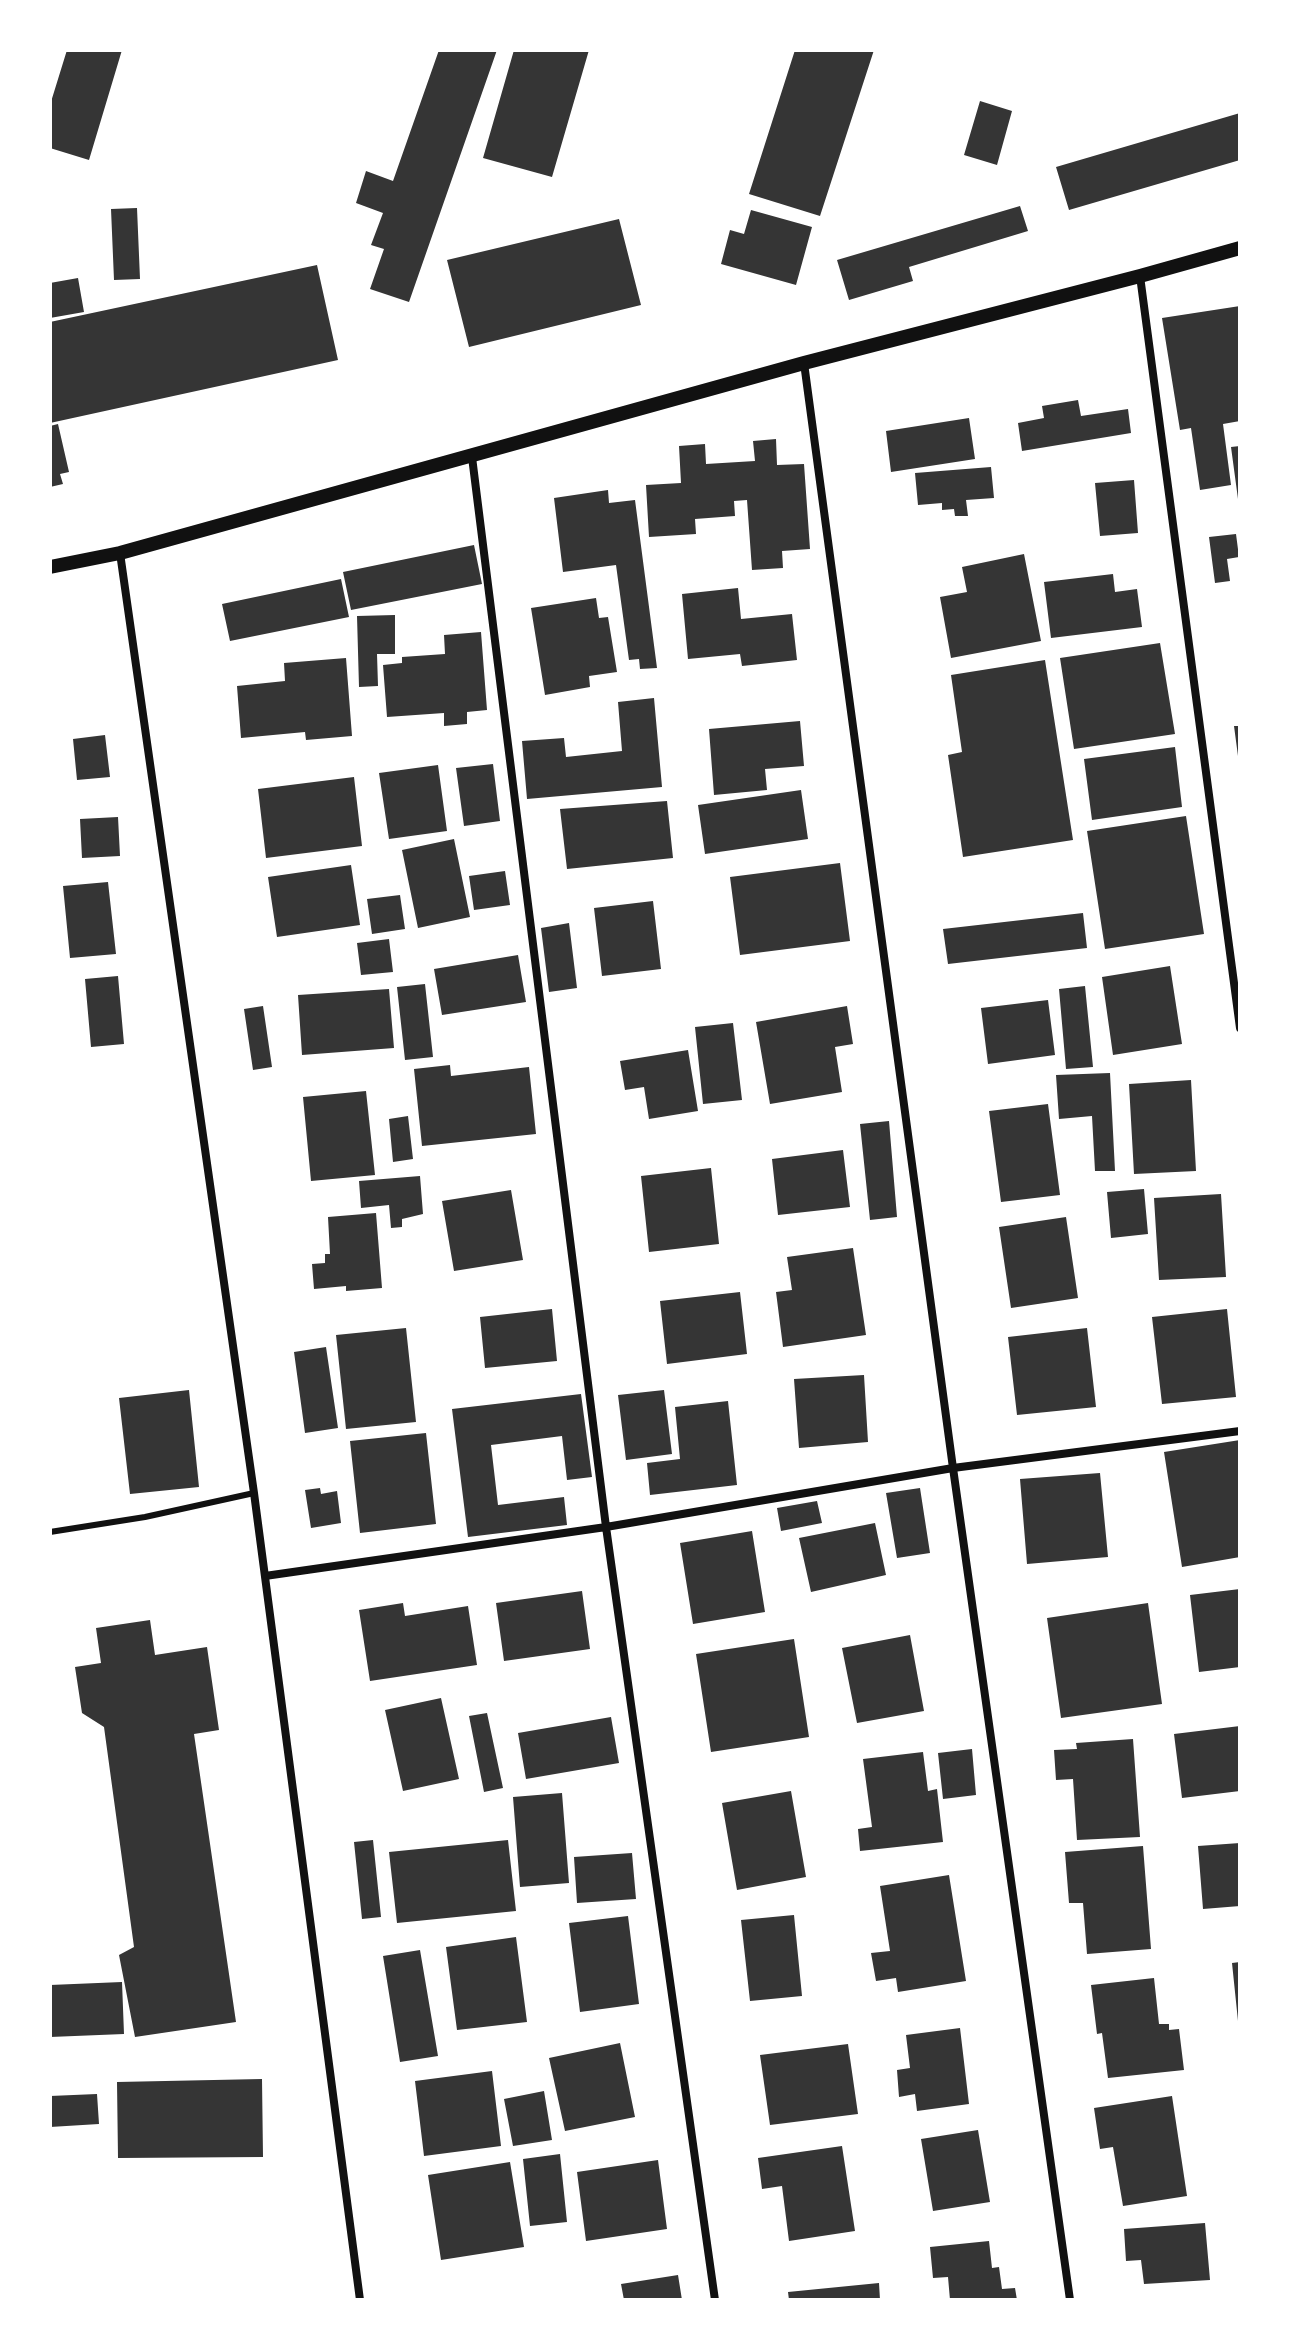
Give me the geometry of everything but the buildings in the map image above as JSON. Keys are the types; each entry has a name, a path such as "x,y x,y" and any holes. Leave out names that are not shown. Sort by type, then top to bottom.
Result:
{"street":[{"path":"50,567 120,553 804,363 1240,248"},
{"path":"1140,276 1240,1028"},
{"path":"804,363 953,1468 1070,2300"},
{"path":"472,457 606,1527 715,2300"},
{"path":"120,553 254,1493 360,2300"},
{"path":"265,1576 606,1527 953,1468 1240,1431"}],"lane":[{"path":"50,1532 145,1517 254,1493"}]}
